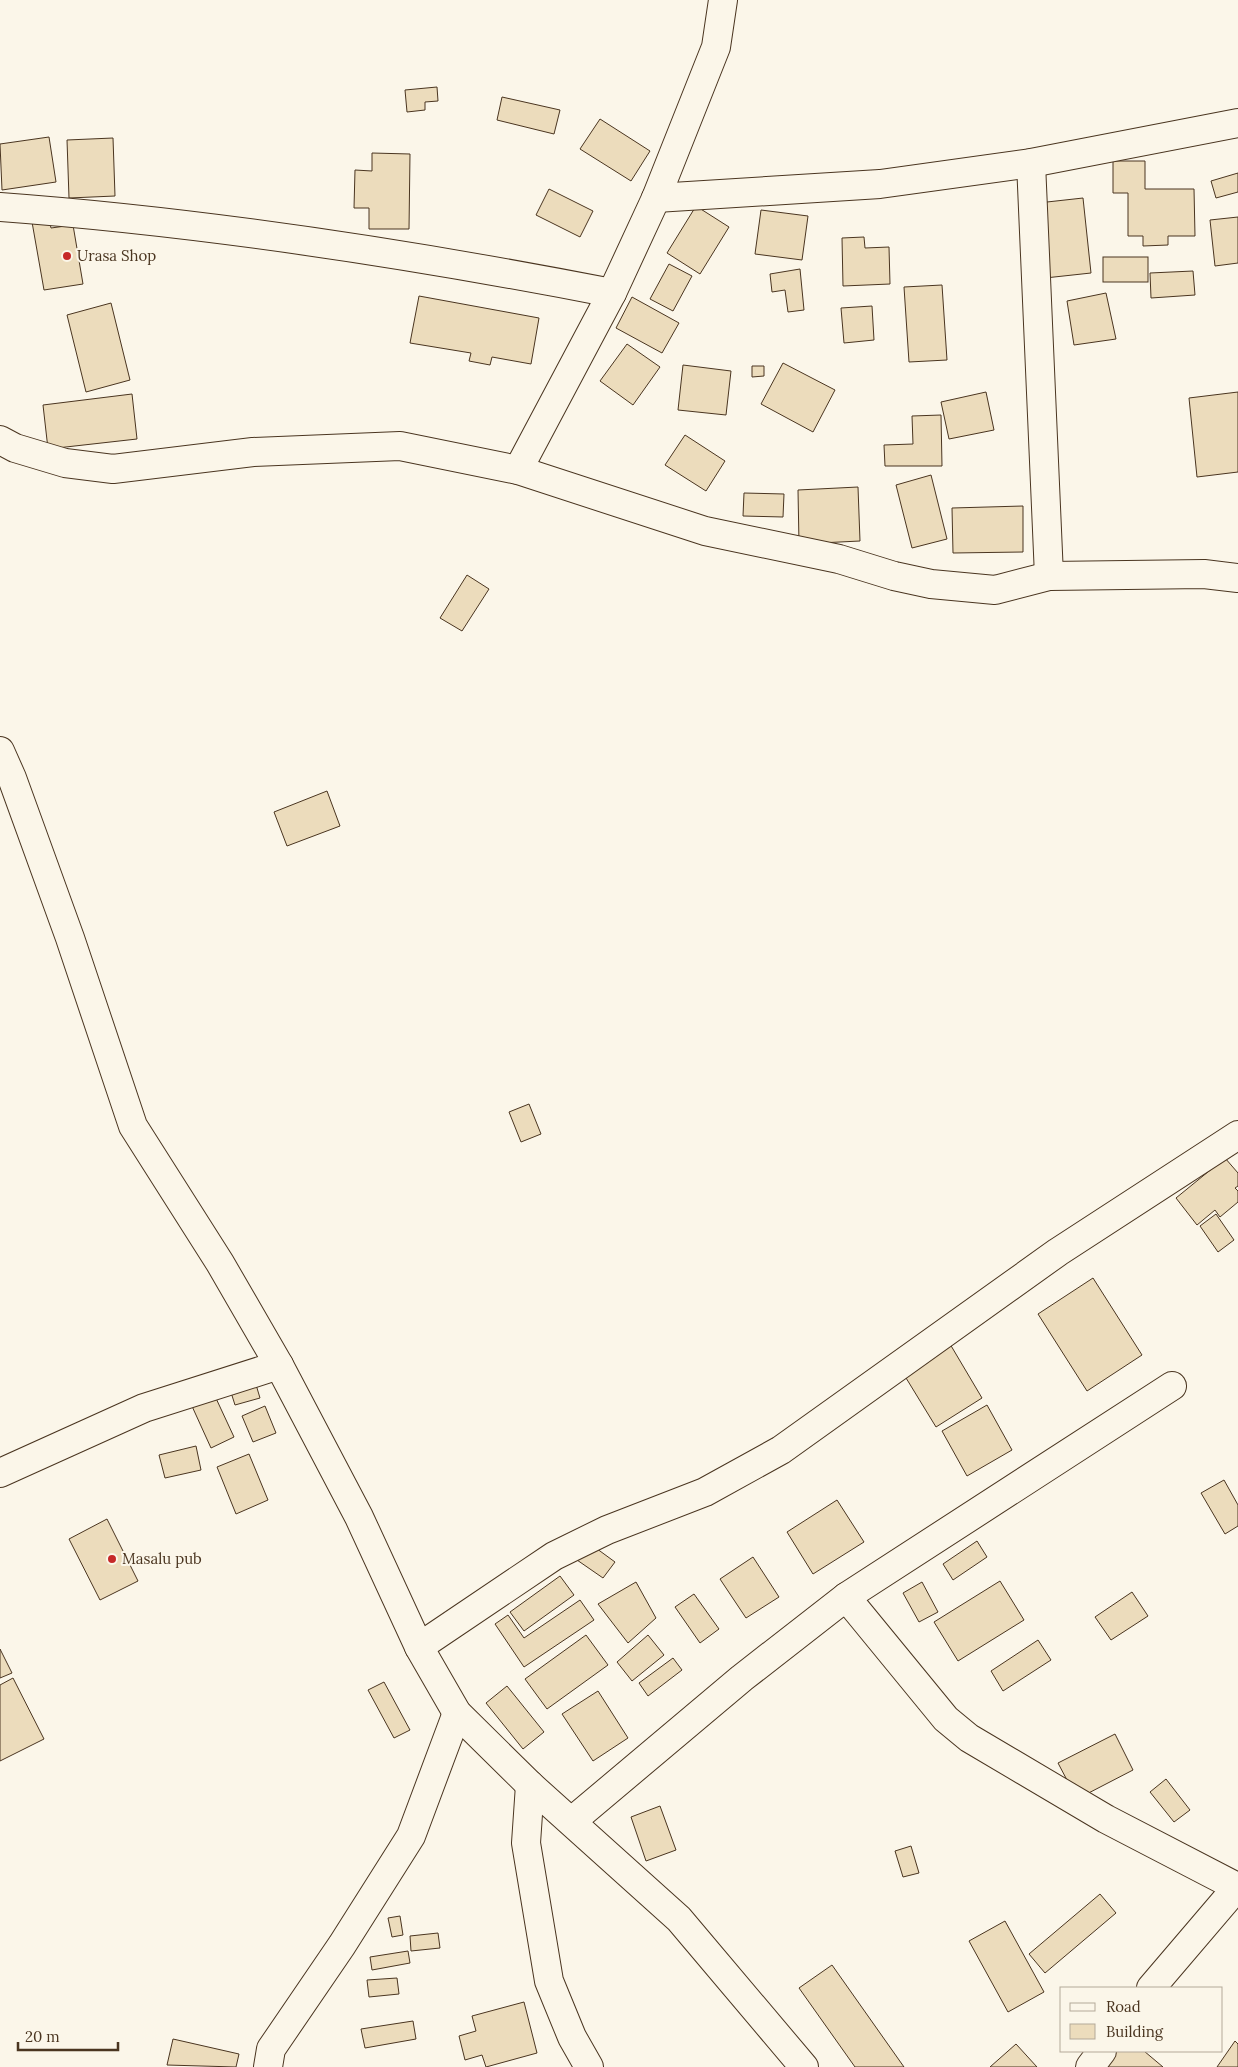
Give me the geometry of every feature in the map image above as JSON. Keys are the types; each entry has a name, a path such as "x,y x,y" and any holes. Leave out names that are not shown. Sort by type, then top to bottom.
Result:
{"street":[{"path":"518,470 612,293 656,198 716,47 724,0"},
{"path":"656,198 880,184 1031,163 1238,123"},
{"path":"1031,163 1049,576"},
{"path":"0,207 115,215 527,276 612,293"},
{"path":"0,440 15,448 65,463 113,469 253,452 400,446 518,470 705,531 838,559 894,576 932,584 995,590 1049,576 1204,574 1238,578"},
{"path":"0,751 12,778 70,938 133,1126 220,1263 279,1366 359,1517 419,1647 457,1713 530,1785 679,1919 804,2067"},
{"path":"419,1647 554,1556 607,1530 705,1492 781,1450 1058,1252 1238,1136"},
{"path":"0,1473 144,1408 279,1366"},
{"path":"572,1821 742,1678 846,1597 1172,1386"},
{"path":"846,1597 946,1719 969,1738 1106,1819 1237,1886 1152,1987"},
{"path":"268,2067 271,2049 342,1945 411,1836 457,1713"},
{"path":"530,1785 526,1844 549,1980 572,2037 589,2067"},
{"path":"1090,2067 1101,2052"}],"building":[{"path":"437,87 438,101 425,102 425,110 407,112 405,90"},
{"path":"502,97 560,110 554,134 497,120"},
{"path":"600,119 650,151 631,181 580,149"},
{"path":"49,137 56,182 2,190 0,144"},
{"path":"113,138 115,196 69,198 67,140"},
{"path":"372,153 410,154 409,229 369,229 369,208 354,208 355,170 372,171"},
{"path":"1113,161 1145,161 1145,189 1194,189 1195,236 1168,236 1168,245 1143,246 1143,236 1128,236 1128,193 1113,193"},
{"path":"1238,173 1238,192 1216,198 1211,181"},
{"path":"549,189 593,211 580,237 536,215"},
{"path":"1083,198 1091,273 1045,278 1038,203"},
{"path":"696,206 729,227 700,274 667,253"},
{"path":"761,210 808,216 802,260 755,254"},
{"path":"1238,217 1238,263 1215,266 1210,220"},
{"path":"49,219 51,228 73,225 83,284 44,290 32,222"},
{"path":"864,237 865,248 889,247 890,284 843,286 842,238"},
{"path":"1103,257 1148,257 1148,282 1103,282"},
{"path":"669,264 692,276 673,311 650,299"},
{"path":"800,269 804,310 788,312 785,290 772,292 770,274"},
{"path":"1193,271 1195,295 1151,298 1150,273"},
{"path":"942,285 947,360 909,362 904,287"},
{"path":"1106,293 1116,339 1074,345 1067,301"},
{"path":"419,296 539,318 531,364 492,357 490,365 469,361 471,353 410,343"},
{"path":"632,297 679,323 662,353 616,328"},
{"path":"111,303 130,380 86,392 67,315"},
{"path":"872,306 874,340 844,343 841,308"},
{"path":"627,344 660,367 633,405 600,381"},
{"path":"783,363 835,390 813,432 761,404"},
{"path":"683,365 731,371 726,415 678,410"},
{"path":"752,366 764,366 764,376 752,377"},
{"path":"986,392 994,430 949,439 941,402"},
{"path":"1238,392 1238,472 1197,477 1189,398"},
{"path":"132,394 137,439 48,449 43,405"},
{"path":"941,415 942,466 885,466 884,445 913,444 912,416"},
{"path":"685,435 725,461 706,491 665,465"},
{"path":"931,475 947,539 912,548 896,485"},
{"path":"858,487 860,541 799,544 798,490"},
{"path":"744,493 784,494 783,517 743,516"},
{"path":"1023,506 1023,552 953,553 952,508"},
{"path":"467,575 489,589 462,631 440,618"},
{"path":"327,791 340,826 287,846 274,812"},
{"path":"529,1104 541,1134 521,1142 509,1112"},
{"path":"1225,1158 1238,1173 1238,1186 1235,1188 1238,1191 1238,1202 1220,1217 1215,1210 1197,1225 1176,1198"},
{"path":"1216,1214 1234,1240 1218,1252 1200,1226"},
{"path":"1093,1278 1142,1355 1087,1391 1038,1314"},
{"path":"950,1344 982,1398 936,1427 903,1373"},
{"path":"254,1378 260,1398 235,1405 229,1386"},
{"path":"214,1394 234,1437 211,1448 191,1404"},
{"path":"987,1405 1012,1450 967,1476 942,1431"},
{"path":"265,1406 276,1433 253,1442 242,1416"},
{"path":"196,1446 201,1470 165,1478 159,1455"},
{"path":"249,1454 268,1500 236,1514 217,1467"},
{"path":"1224,1480 1238,1505 1238,1526 1225,1534 1201,1493"},
{"path":"837,1500 864,1542 813,1574 787,1532"},
{"path":"107,1519 138,1581 100,1600 69,1539"},
{"path":"977,1541 987,1557 953,1580 943,1564"},
{"path":"589,1543 615,1562 603,1578 577,1560"},
{"path":"753,1557 779,1597 746,1618 720,1579"},
{"path":"560,1576 574,1595 524,1631 510,1612"},
{"path":"1000,1581 1024,1620 958,1661 934,1622"},
{"path":"636,1582 656,1618 628,1643 598,1604"},
{"path":"922,1582 938,1612 919,1622 903,1593"},
{"path":"1132,1592 1148,1616 1111,1640 1095,1617"},
{"path":"694,1594 719,1629 700,1643 675,1607"},
{"path":"580,1600 594,1620 524,1667 495,1624 508,1615 524,1638"},
{"path":"586,1635 608,1665 547,1709 525,1679"},
{"path":"648,1635 664,1655 632,1681 617,1662"},
{"path":"1038,1640 1051,1660 1003,1691 991,1671"},
{"path":"0,1649 12,1673 0,1678"},
{"path":"673,1658 682,1670 648,1696 639,1683"},
{"path":"13,1678 44,1739 0,1761 0,1685"},
{"path":"384,1682 410,1730 394,1738 368,1690"},
{"path":"507,1686 544,1732 523,1749 486,1703"},
{"path":"598,1691 628,1738 593,1761 562,1714"},
{"path":"1115,1734 1133,1770 1077,1799 1058,1763"},
{"path":"1166,1779 1190,1810 1174,1822 1150,1792"},
{"path":"660,1806 676,1850 646,1861 631,1817"},
{"path":"911,1846 919,1873 903,1877 895,1851"},
{"path":"1100,1894 1116,1913 1045,1973 1029,1954"},
{"path":"400,1916 403,1935 392,1937 388,1918"},
{"path":"1005,1921 1044,1992 1008,2012 969,1941"},
{"path":"438,1933 440,1948 411,1951 410,1936"},
{"path":"408,1951 410,1963 372,1970 370,1957"},
{"path":"832,1965 904,2067 855,2067 799,1988"},
{"path":"397,1978 399,1994 369,1997 367,1980"},
{"path":"524,2002 537,2053 486,2067 482,2055 465,2060 459,2036 476,2031 472,2016"},
{"path":"413,2021 416,2039 365,2048 361,2029"},
{"path":"173,2039 239,2054 236,2067 167,2065"},
{"path":"1235,2041 1238,2044 1238,2067 1217,2067"},
{"path":"1016,2044 1037,2067 990,2067"},
{"path":"1116,2052 1145,2052 1163,2067 1103,2067"}],"place":[{"name":"Urasa Shop","path":"67,256"},
{"name":"Masalu pub","path":"112,1559"}]}
